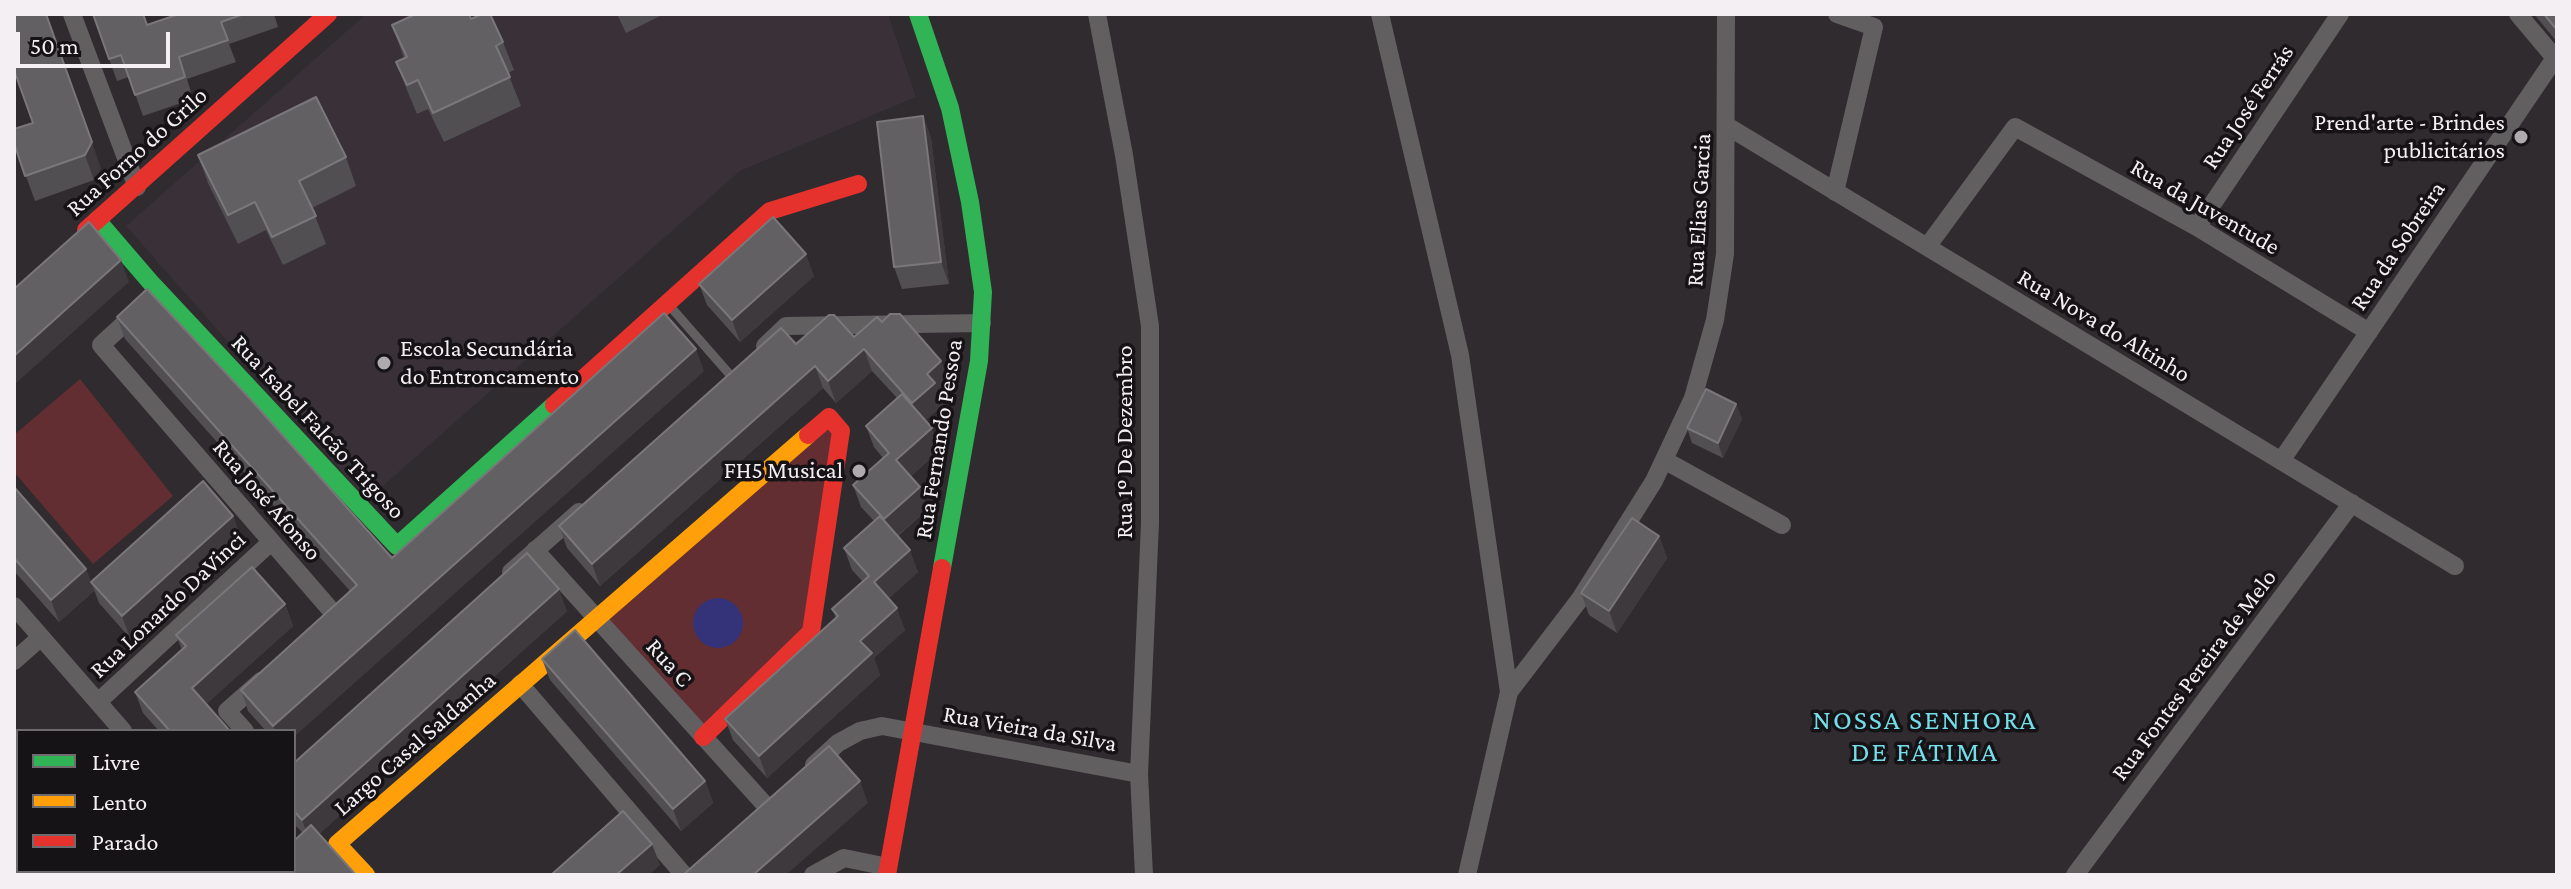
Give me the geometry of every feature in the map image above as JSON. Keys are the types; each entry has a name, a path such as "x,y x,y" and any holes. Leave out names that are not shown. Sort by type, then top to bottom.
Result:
{"street":[{"path":"72,14 137,187"},
{"name":"Rua Forno do Grilo","path":"73,241 328,14"},
{"name":"Rua Fernando Pessoa","path":"887,871 979,361 982,323 983,292 950,108 918,14"},
{"name":"Rua 1º De Dezembro","path":"1097,14 1124,155 1150,326 1150,523 1139,774 1144,875"},
{"path":"1380,14 1460,355 1509,692"},
{"name":"Rua Elias Garcia","path":"1467,875 1509,692 1580,599 1654,481 1693,398 1715,320 1725,254 1726,14"},
{"path":"1835,192 1874,27 1837,14"},
{"name":"Rua José Ferrás","path":"2197,227 2340,14"},
{"path":"2518,14 2555,58"},
{"name":"Rua da Sobreira","path":"2281,461 2555,58"},
{"name":"Rua Nova do Altinho","path":"1727,126 2455,566"},
{"name":"Rua da Juventude","path":"1927,247 2015,127 2197,227 2369,332"},
{"name":"Rua Isabel Falcão Trigoso","path":"97,220 159,291 397,546 770,211 858,184"},
{"name":"Rua José Afonso","path":"159,291 101,345 336,616 314,635"},
{"path":"737,372 786,326 982,323"},
{"name":"Largo Casal Saldanha","path":"366,875 337,844 829,417 841,431 811,632 703,737"},
{"path":"1664,460 1782,525"},
{"path":"501,581 593,499"},
{"name":"Rua Fontes Pereira de Melo","path":"2075,875 2352,503"},
{"name":"Rua Lonardo DaVinci","path":"98,702 271,542"},
{"name":"Rua C","path":"535,550 767,808"},
{"path":"14,606 121,729"},
{"path":"14,661 41,637"},
{"path":"243,729 227,711 270,673"},
{"name":"Largo Casal Saldanha","path":"520,684 626,820 684,875"},
{"name":"Rua Vieira da Silva","path":"798,780 838,743 860,731 882,726 1139,774"},
{"path":"813,875 844,858 887,871"}],"lane":[{"path":"667,303 737,372"}],"shaded area":[{"name":"Escola Secundária do Entroncamento","path":"366,14 888,14 916,97 740,171 367,500 126,226"},
{"path":"80,379 173,496 93,564 14,472 14,435"},
{"path":"826,424 837,437 807,631 705,731 607,619"},
{"path":"718,598 736,605 743,623 736,641 718,648 700,641 693,623 700,605"}],"building":[{"path":"14,14 46,14 92,142 85,155 25,176 14,143 14,129 33,123 14,70"},
{"path":"93,14 143,14 147,25 179,14 244,14 221,22 228,40 179,57 185,77 135,95 121,55 109,59"},
{"path":"416,14 469,14 471,19 490,14 503,42 496,46 510,77 433,113 418,80 407,85 396,62 407,57 392,25"},
{"path":"2544,14 2557,14 2557,30"},
{"path":"316,97 346,157 299,181 316,216 272,237 255,202 228,215 198,155"},
{"path":"923,116 941,262 894,267 877,122"},
{"path":"773,217 806,254 732,320 699,284"},
{"path":"89,222 121,260 14,356 14,289"},
{"path":"147,289 392,558 664,313 696,349 273,726 241,690 357,585 117,317"},
{"path":"890,314 900,314 941,361 927,374 935,383 912,403 864,349 828,381 815,366 592,564 559,526 781,328 796,344 829,315 834,315 854,337 877,317 882,322"},
{"path":"1706,389 1736,404 1718,443 1687,428"},
{"path":"902,394 932,428 896,460 920,487 884,519 853,485 889,453 866,426"},
{"path":"203,481 233,516 122,616 91,582"},
{"path":"14,487 86,569 51,600 14,558"},
{"path":"880,516 910,550 874,582 897,608 860,641 872,653 759,756 725,719 838,616 832,609 869,576 844,548"},
{"path":"1632,518 1659,536 1609,611 1581,593"},
{"path":"527,553 559,589 302,820 296,813 296,761"},
{"path":"252,567 285,604 192,688 228,729 168,729 135,692 186,646 176,635"},
{"path":"575,630 705,781 673,809 542,659"},
{"path":"829,746 860,781 753,875 683,875"},
{"path":"623,811 652,844 616,875 551,875"},
{"path":"311,825 356,875 295,875 296,839"}],"traffic: fast":[{"path":"918,14 950,108 970,202 983,292 979,361 942,568"},
{"path":"97,220 152,284 397,546 554,405"}],"traffic: slow":[{"path":"366,875 337,844 808,435"}],"traffic: jam":[{"path":"86,230 328,14"},
{"path":"554,405 770,211 858,184"},
{"path":"703,737 811,632 841,431 829,417 808,435"},
{"path":"887,875 942,568"}],"place":[{"name":"Prend'arte - Brindes publicitários","path":"2521,137"},
{"name":"Escola Secundária do Entroncamento","path":"384,363"},
{"name":"FH5 Musical","path":"859,471"}],"district":[{"name":"NOSSA SENHORA DE FÁTIMA","path":"1925,736"}]}
